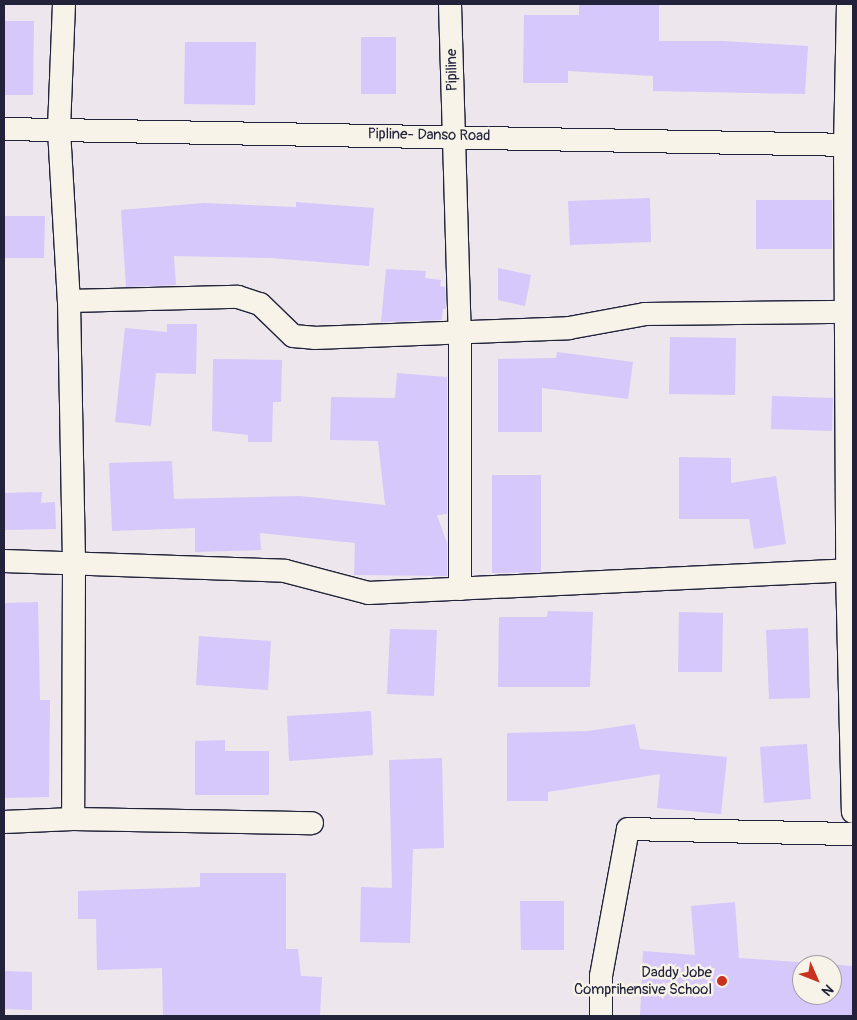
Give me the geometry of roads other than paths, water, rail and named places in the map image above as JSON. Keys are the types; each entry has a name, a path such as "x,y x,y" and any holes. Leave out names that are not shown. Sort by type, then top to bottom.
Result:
{"street":[{"path":"64,4 59,130 69,301 74,566 73,819"},
{"name":"Pipiline","path":"450,4 460,332 460,589"},
{"path":"848,4 850,570 853,812"},
{"name":"Pipline- Danso Road","path":"4,129 453,136 849,145"},
{"path":"69,301 238,297 260,304 293,336 314,338 569,328 645,314 849,312"},
{"path":"4,561 74,566 285,571 368,593 850,570"},
{"path":"4,822 73,819 312,823"},
{"path":"601,1016 601,976 628,829 853,834"}],"place":[{"name":"Daddy Jobe Comprihensive School","path":"722,981"}]}
